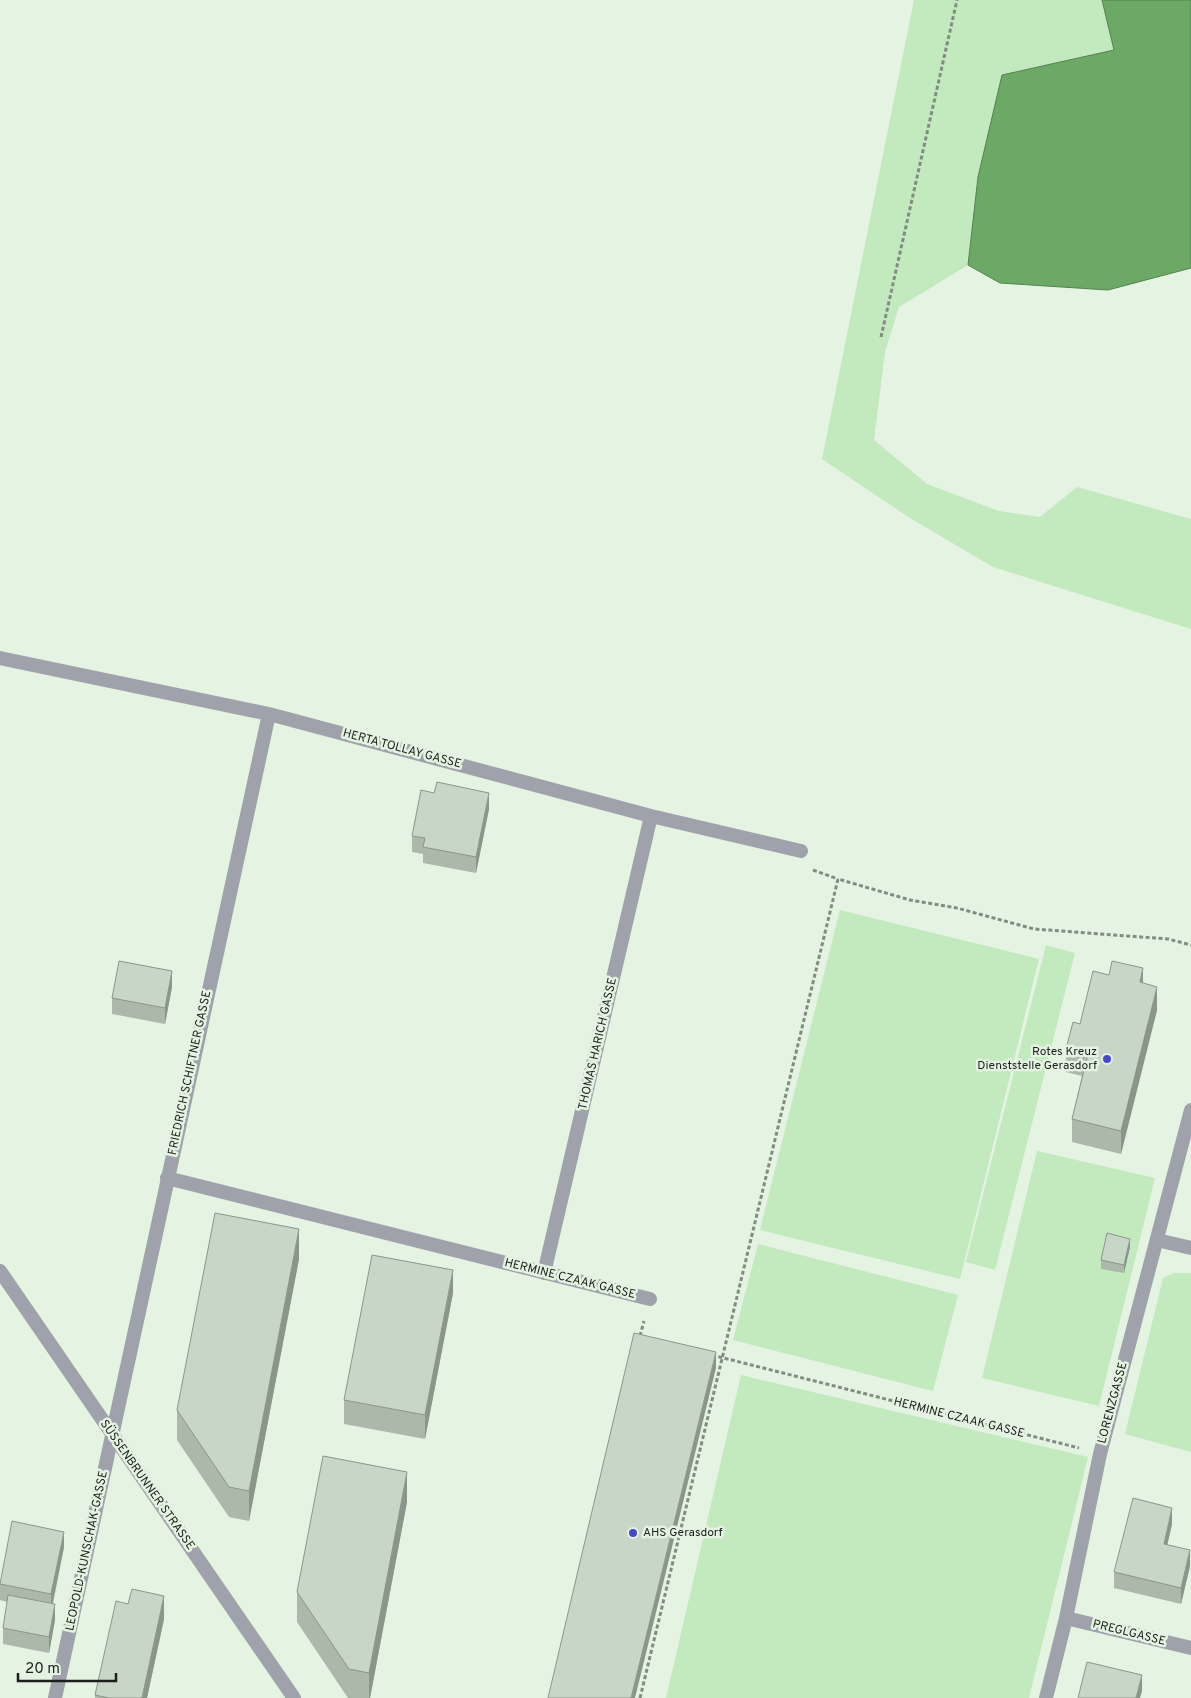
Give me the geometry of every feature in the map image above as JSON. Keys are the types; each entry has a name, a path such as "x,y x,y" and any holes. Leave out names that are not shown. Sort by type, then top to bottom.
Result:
{"street":[{"name":"HERTA TOLLAY GASSE","path":"0,658 269,714 651,816 801,851"},
{"name":"FRIEDRICH SCHIFTNER GASSE","path":"111,1433 269,714"},
{"name":"THOMAS HARICH GASSE","path":"544,1273 651,816"},
{"name":"LORENZGASSE","path":"1046,1698 1066,1618 1100,1454 1191,1110"},
{"name":"HERMINE CZAAK GASSE","path":"167,1178 650,1299"},
{"path":"1157,1240 1191,1248"},
{"name":"SÜSSENBRUNNER STRASSE","path":"0,1271 294,1698"},
{"name":"LEOPOLD-KUNSCHAK-GASSE","path":"55,1698 111,1433"},
{"name":"PREGLGASSE","path":"1066,1618 1191,1648"}],"path":[{"path":"881,337 957,0"},
{"path":"640,1698 838,879 910,900 957,908 1034,929 1168,939 1191,945"},
{"name":"HERMINE CZAAK GASSE","path":"649,1338 640,1336 650,1299"},
{"name":"HERMINE CZAAK GASSE","path":"703,1353 1100,1454"}],"shaded area":[{"path":"914,0 1102,0 1114,50 1002,75 978,177 968,265 899,307 885,352 874,440 927,484 999,511 1040,517 1077,487 1191,519 1191,629 993,567 910,518 822,459"},
{"path":"1102,0 1191,0 1191,268 1108,290 1000,283 968,265 978,177 1002,75 1114,50"},
{"path":"840,910 1039,959 960,1279 760,1230"},
{"path":"1046,945 1075,953 995,1270 966,1262"},
{"path":"1037,1151 1155,1178 1099,1406 982,1378"},
{"path":"758,1244 958,1295 933,1391 733,1340"},
{"path":"1174,1273 1191,1273 1191,1452 1125,1434 1163,1278"},
{"path":"741,1375 1088,1457 1029,1698 666,1698"}],"building":[{"path":"437,782 489,793 476,857 423,847 425,838 412,836 421,790 434,793"},
{"path":"119,961 172,971 165,1008 112,998"},
{"name":"Rotes Kreuz Dienststelle Gerasdorf","path":"1112,961 1143,968 1140,982 1157,987 1121,1131 1072,1119 1088,1054 1066,1049 1073,1022 1080,1024 1093,971 1109,975"},
{"path":"215,1213 299,1229 249,1491 229,1487 177,1410"},
{"path":"1107,1233 1130,1239 1124,1265 1101,1260"},
{"path":"372,1255 453,1270 425,1415 344,1400"},
{"name":"AHS Gerasdorf","path":"634,1333 716,1352 631,1698 548,1698"},
{"path":"323,1456 407,1472 369,1673 349,1669 297,1592"},
{"path":"1133,1498 1172,1508 1164,1544 1190,1550 1181,1588 1114,1572"},
{"path":"12,1521 64,1532 51,1594 0,1584"},
{"path":"132,1589 164,1596 142,1698 109,1698 95,1695 116,1601 128,1604"},
{"path":"8,1595 55,1604 49,1637 3,1628"},
{"path":"1087,1662 1142,1675 1136,1698 1078,1698"}],"place":[{"name":"Rotes Kreuz Dienststelle Gerasdorf","path":"1107,1059"},
{"name":"AHS Gerasdorf","path":"633,1533"}]}
